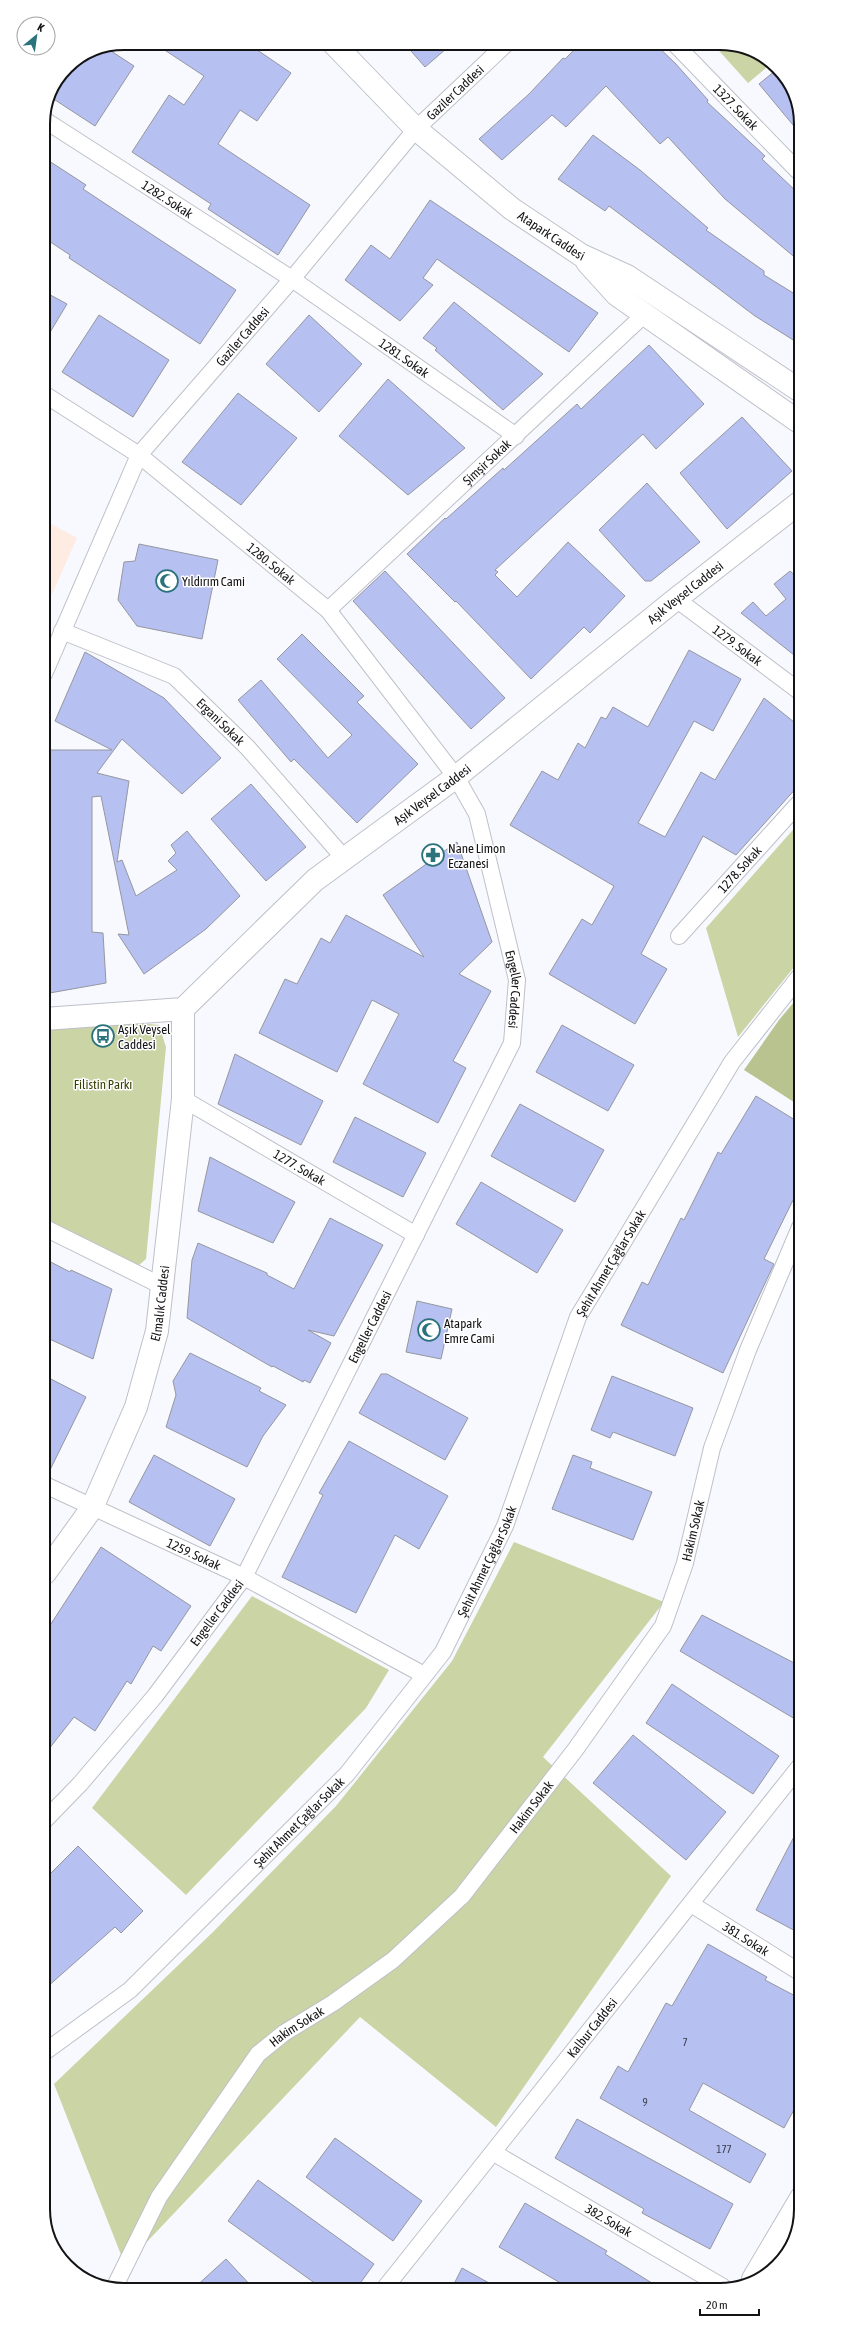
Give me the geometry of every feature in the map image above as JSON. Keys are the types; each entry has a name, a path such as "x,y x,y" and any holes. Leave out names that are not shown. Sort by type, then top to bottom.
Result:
{"street":[{"name":"Atapark Caddesi","path":"340,50 416,129 512,209 581,255 627,276 794,387"},
{"name":"Gaziler Caddesi","path":"50,660 139,455 292,279 416,129 499,50"},
{"name":"1327. Sokak","path":"681,50 794,167"},
{"name":"1282. Sokak","path":"50,123 292,279"},
{"path":"581,255 617,295 794,418"},
{"name":"1281. Sokak","path":"292,279 516,436"},
{"name":"Şimşir Sokak","path":"328,610 645,314"},
{"name":"1280. Sokak","path":"50,398 139,455 328,610 456,777"},
{"name":"Aşık Veysel Caddesi","path":"183,1009 315,880 456,777 676,599 794,507"},
{"name":"1279. Sokak","path":"676,599 794,687"},
{"name":"Ergani Sokak","path":"62,631 174,676 248,748 344,858"},
{"name":"Engeller Caddesi","path":"50,1815 80,1784 155,1696 244,1577 512,1042 517,980 478,814 456,777"},
{"name":"1278. Sokak","path":"679,936 794,809"},
{"name":"Şehit Ahmet Çağlar Sokak","path":"50,2048 130,1990 347,1774 442,1652 505,1526 578,1317 732,1062 794,983"},
{"path":"50,1020 183,1009"},
{"name":"Elmalık Caddesi","path":"50,1566 92,1508 136,1407 157,1331 183,1099 183,1009"},
{"name":"1277. Sokak","path":"183,1099 416,1235"},
{"path":"50,1230 162,1286"},
{"name":"Hakim Sokak","path":"119,2283 159,2197 258,2054 284,2033 333,2003 393,1960 462,1896 501,1849 575,1750 663,1626 685,1563 712,1448 748,1350 794,1241"},
{"name":"1259. Sokak","path":"50,1487 244,1577 424,1675"},
{"name":"Kalbur Caddesi","path":"389,2283 494,2153 794,1774"},
{"name":"381. Sokak","path":"691,1904 794,1969"},
{"name":"382. Sokak","path":"494,2153 716,2283"},
{"path":"756,2273 794,2210"}],"shaded area":[{"path":"50,523 77,538 50,599"}],"green space":[{"path":"718,50 734,51 744,54 767,67 748,83"},
{"path":"794,829 794,967 738,1037 706,928"},
{"path":"794,1002 794,1102 744,1070 779,1020"},
{"name":"Filistin Parkı","path":"121,1021 159,1025 166,1047 146,1259 138,1266 50,1222 50,1030"},
{"path":"514,1542 664,1602 543,1757 671,1876 496,2127 360,2017 125,2265 54,2084 213,1932 336,1806 452,1661"},
{"path":"252,1596 389,1670 366,1708 186,1895 92,1808"}],"building":[{"path":"165,50 257,50 291,73 257,121 240,110 218,144 310,205 278,255 208,209 211,204 132,152 169,95 184,105 204,76"},
{"path":"410,50 445,50 425,67"},
{"path":"574,50 661,50 708,100 707,102 765,156 762,159 794,189 794,257 725,199 668,137 660,144 606,86 566,127 552,115 502,160 479,139 529,94 563,58 565,59"},
{"path":"111,51 134,66 95,126 54,99 68,75 75,68 87,60"},
{"path":"773,73 776,75 788,96 794,126 759,84"},
{"path":"593,135 640,170 708,228 706,230 764,271 764,275 794,294 794,340 755,316 609,206 605,211 558,179"},
{"path":"50,162 86,185 83,189 236,290 200,344 69,258 70,255 50,242"},
{"path":"430,200 598,313 569,352 437,259 423,278 433,285 400,321 345,280 371,245 390,259"},
{"path":"50,295 67,304 50,332"},
{"path":"454,302 543,374 503,410 435,350 437,348 423,338"},
{"path":"99,315 169,360 133,417 62,372"},
{"path":"309,315 362,364 319,412 266,364"},
{"path":"649,345 704,404 656,449 643,434 495,570 498,572 495,575 517,597 568,542 625,596 590,633 584,627 531,679 456,601 455,602 407,554 445,518 446,519 503,468 504,470 577,404 581,409"},
{"path":"388,379 465,448 408,495 339,436"},
{"path":"238,393 297,438 241,505 182,462"},
{"path":"742,417 792,471 727,529 680,473"},
{"path":"647,483 700,542 651,581 645,581 599,530"},
{"name":"Yıldırım Cami","path":"139,544 218,560 202,639 137,626 118,600 124,562 135,561"},
{"path":"385,571 505,698 471,729 353,601"},
{"path":"790,571 794,575 794,655 741,613 753,602 766,616 786,599 774,584"},
{"path":"302,634 364,696 357,702 418,764 357,823 294,759 291,762 238,700 261,680 328,758 352,735 277,659"},
{"path":"689,650 741,679 713,731 694,721 638,823 665,837 701,772 715,780 764,698 794,722 794,791 736,855 703,836 641,954 667,969 635,1024 549,974 582,919 592,925 614,886 510,825 542,771 558,780 578,743 585,748 601,717 606,719 613,707 648,727"},
{"path":"85,652 164,698 221,758 182,794 122,739 97,773 129,781 117,862 122,860 136,896 177,870 168,861 176,853 171,845 187,831 240,896 206,929 144,974 118,934 129,935 101,796 92,797 92,932 103,933 106,983 50,993 50,750 112,750 55,721"},
{"path":"251,784 306,847 266,881 211,819"},
{"path":"457,842 492,942 459,974 491,991 453,1061 466,1068 438,1123 363,1084 399,1014 372,1000 337,1072 259,1033 285,979 297,984 321,938 330,943 346,915 424,957 383,895"},
{"path":"562,1025 634,1065 608,1111 536,1072"},
{"path":"235,1054 323,1101 301,1145 218,1104"},
{"path":"756,1096 794,1119 794,1198 764,1259 774,1264 723,1373 621,1325 642,1282 648,1285 681,1218 684,1220 718,1152 721,1154"},
{"path":"520,1104 604,1150 575,1202 491,1156"},
{"path":"355,1117 426,1153 403,1197 333,1162"},
{"path":"210,1157 295,1202 273,1243 198,1211"},
{"path":"481,1182 563,1230 537,1273 456,1224"},
{"path":"330,1218 383,1245 334,1336 308,1330 331,1343 310,1383 304,1380 303,1382 273,1366 272,1367 187,1318 192,1260 198,1243 267,1273 267,1275 294,1289"},
{"path":"50,1262 70,1272 71,1270 112,1289 93,1359 50,1339"},
{"name":"Atapark Emre Cami","path":"417,1301 452,1309 441,1359 406,1352"},
{"path":"190,1353 261,1388 259,1391 286,1405 263,1436 247,1467 166,1427 176,1395 173,1381"},
{"path":"381,1374 387,1374 468,1418 445,1460 359,1413"},
{"path":"612,1376 693,1408 675,1456 613,1432 610,1438 591,1430"},
{"path":"50,1379 86,1397 50,1470"},
{"path":"349,1441 448,1496 419,1549 395,1535 356,1613 282,1577 323,1495 319,1493"},
{"path":"154,1455 235,1499 210,1546 129,1502"},
{"path":"573,1455 592,1462 590,1468 652,1492 633,1540 552,1509"},
{"path":"101,1547 191,1606 161,1651 153,1646 131,1684 127,1681 95,1731 74,1717 50,1748 50,1625"},
{"path":"702,1615 794,1663 794,1718 680,1651"},
{"path":"672,1684 779,1756 753,1794 646,1723"},
{"path":"633,1735 726,1812 686,1860 593,1783"},
{"path":"794,1837 794,1930 756,1910"},
{"path":"78,1846 143,1911 121,1933 115,1927 50,1984 50,1874"},
{"path":"708,1944 767,1977 765,1980 794,1995 794,2110 784,2128 703,2083 689,2110 766,2154 750,2183 600,2098 618,2066 628,2072 666,2003 672,2006"},
{"path":"577,2119 733,2204 710,2249 642,2213 644,2209 555,2158"},
{"path":"335,2138 422,2201 393,2241 306,2177"},
{"path":"258,2180 374,2264 360,2283 315,2283 228,2221"},
{"path":"525,2203 607,2251 605,2254 652,2283 560,2283 499,2247"},
{"path":"226,2259 248,2283 200,2283"},
{"path":"462,2268 489,2283 454,2283"}],"place":[{"name":"Yıldırım Cami","path":"167,581"},
{"name":"Nane Limon Eczanesi","path":"433,855"},
{"name":"Aşık Veysel Caddesi","path":"103,1036"},
{"name":"Atapark Emre Cami","path":"429,1330"}]}
